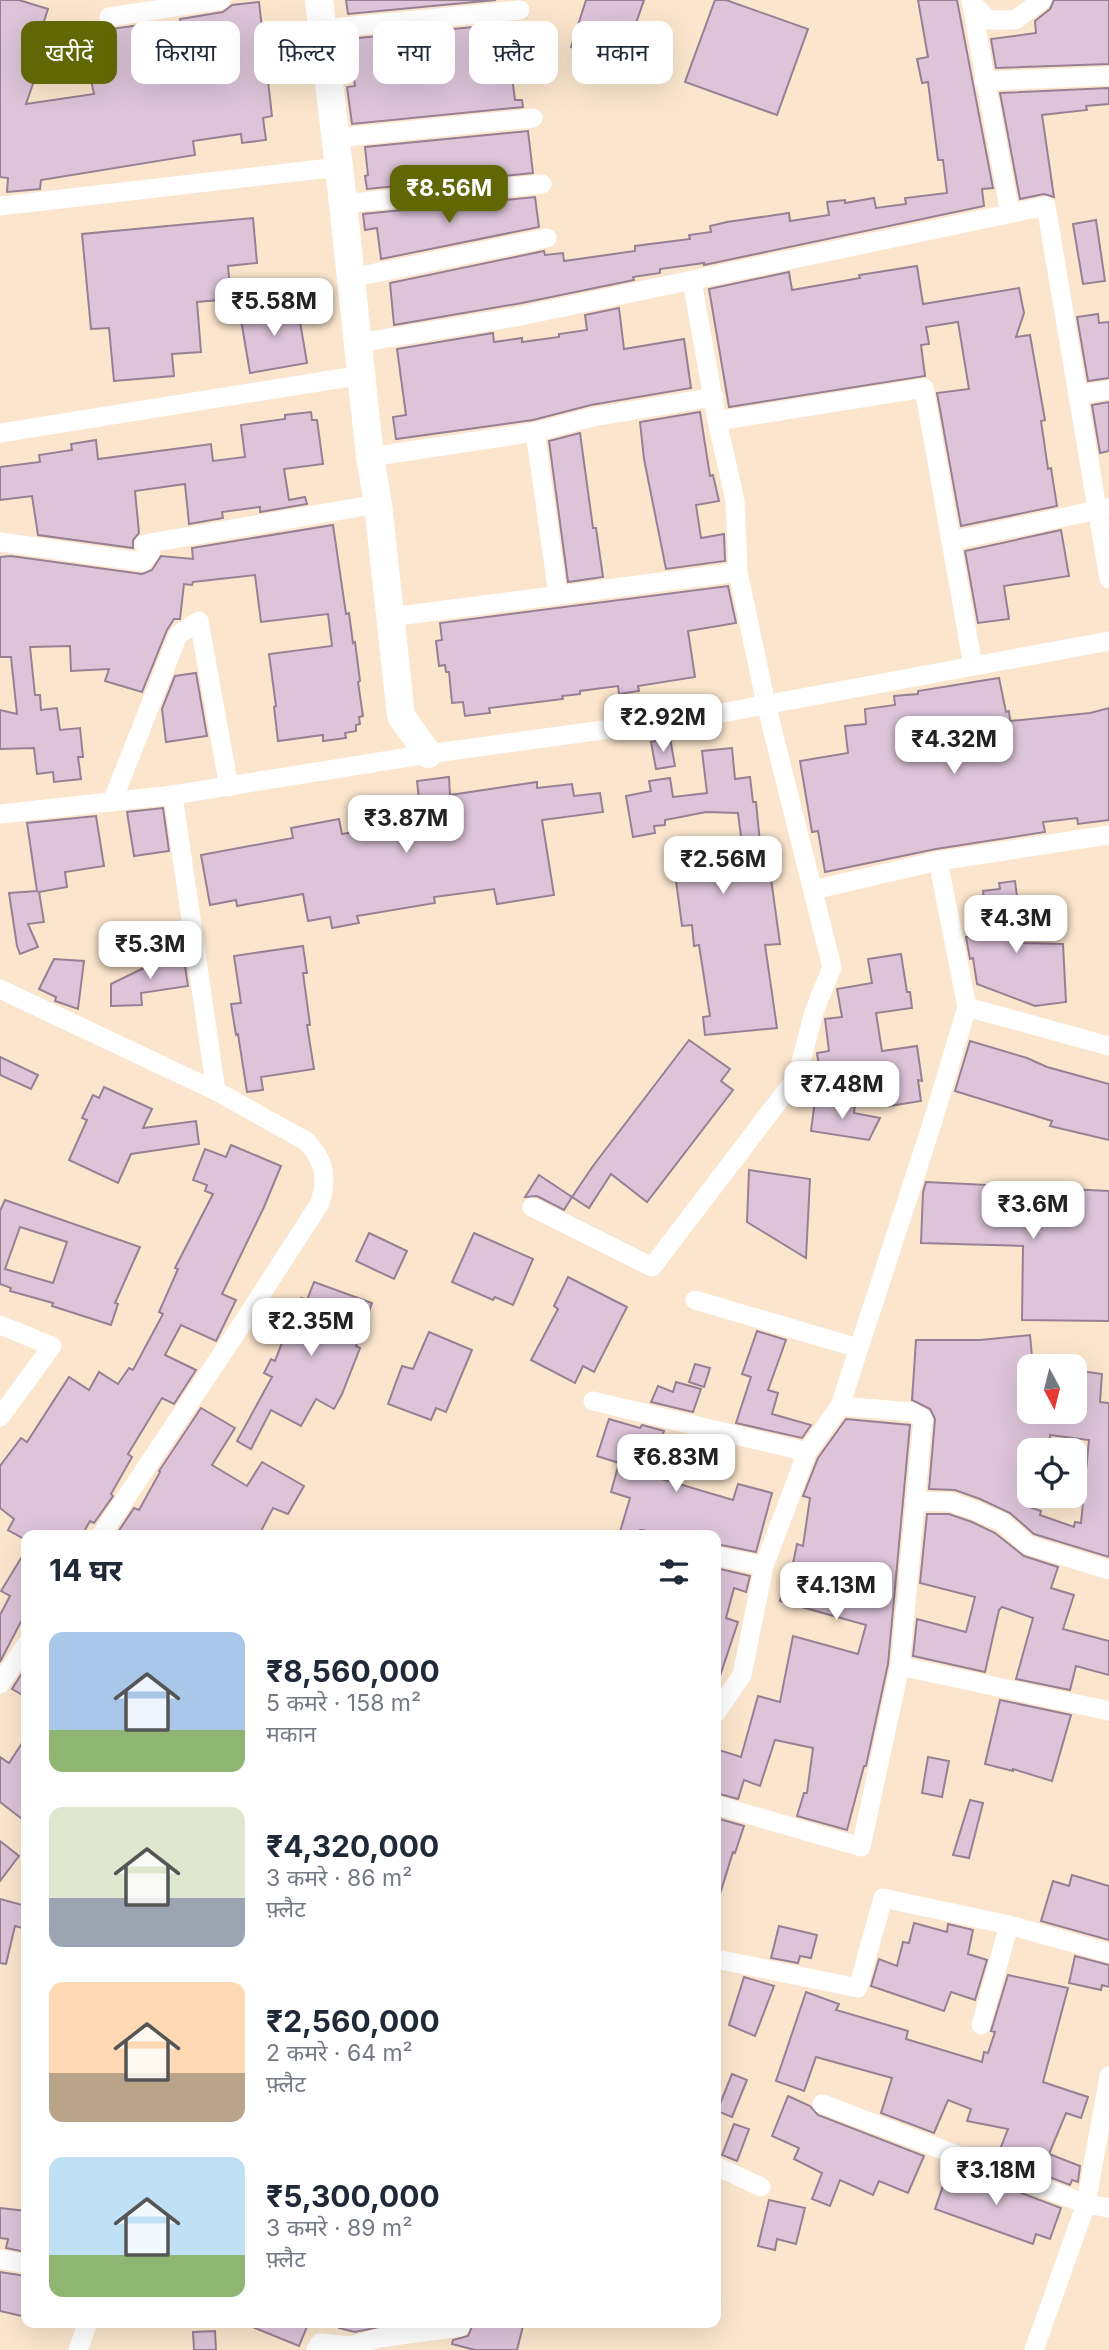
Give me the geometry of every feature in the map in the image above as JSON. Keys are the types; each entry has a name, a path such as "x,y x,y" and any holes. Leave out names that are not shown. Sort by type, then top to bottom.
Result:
{"street":[{"path":"109,17 221,0"},
{"path":"319,0 321,21"},
{"path":"971,1 988,20 1015,20 1042,0"},
{"path":"971,1 1010,213"},
{"path":"359,25 520,10"},
{"path":"985,81 1109,76"},
{"path":"329,84 401,716 428,754"},
{"path":"335,138 533,118"},
{"path":"0,206 339,167"},
{"path":"342,204 542,184"},
{"path":"358,343 516,317 1046,206 1078,395 1103,509 1109,579"},
{"path":"351,278 547,238"},
{"path":"532,1207 652,1267 797,1077 814,1012 832,967 766,704 738,572 735,500 717,421 692,281"},
{"path":"0,433 362,374"},
{"path":"717,421 924,388 973,666"},
{"path":"1078,395 1109,390"},
{"path":"370,457 535,432 593,417 714,397"},
{"path":"535,432 558,595"},
{"path":"0,542 143,562 149,553 144,544 378,503"},
{"path":"951,541 1103,509"},
{"path":"390,617 738,572"},
{"path":"113,802 178,635 198,621 229,787"},
{"path":"0,814 173,795 428,754 705,716 1109,640"},
{"path":"173,795 216,1091"},
{"path":"813,890 938,861 1109,835"},
{"path":"721,1706 743,1675 764,1566 807,1452 840,1406 967,1007 938,861"},
{"path":"0,989 216,1091 306,1141 317,1152 323,1169 325,1187 320,1203 104,1530"},
{"path":"967,1007 1109,1046"},
{"path":"695,1300 858,1348"},
{"path":"0,1325 52,1346 0,1417"},
{"path":"593,1401 807,1452"},
{"path":"721,1806 861,1847 900,1666 923,1419 912,1412 840,1406"},
{"path":"915,1501 951,1502 1002,1522 1028,1545 1109,1570"},
{"path":"721,1557 764,1566"},
{"path":"0,1684 21,1652"},
{"path":"900,1666 1109,1711"},
{"path":"721,1960 858,1988 883,1898 1009,1925 1109,1953"},
{"path":"981,2025 1009,1925"},
{"path":"1034,2350 1086,2204 1108,2081"},
{"path":"822,2104 1086,2204 1109,2208"},
{"path":"721,2168 761,2187"},
{"path":"0,2259 21,2263"},
{"path":"78,2350 86,2328"},
{"path":"316,2350 320,2343 351,2346 379,2338 446,2328"}],"building":[{"path":"0,0 19,0 48,9 44,21 21,21 21,84 33,84 26,104 94,94 92,84 117,84 117,28 131,26 131,84 240,84 240,21 180,19 223,12 232,5 259,2 261,21 254,21 254,84 268,84 272,116 263,118 266,140 242,143 241,134 193,141 195,155 41,180 40,189 7,192 8,178 0,177"},
{"path":"346,0 496,0 348,14"},
{"path":"586,0 644,0 637,21 579,21"},
{"path":"715,0 726,0 808,29 777,115 685,82"},
{"path":"918,0 957,0 993,188 982,189 984,206 704,265 660,269 660,273 633,277 634,280 522,303 394,325 390,283 544,251 545,255 563,253 564,261 635,251 635,246 690,239 689,235 711,232 710,226 727,222 789,213 790,221 829,215 827,202 845,200 845,203 874,198 876,208 906,204 905,198 947,193 943,160 938,160 928,82 922,83 917,59 928,57"},
{"path":"1054,0 1109,0 1109,64 996,68 991,39 1036,33 1035,21 1050,9"},
{"path":"469,27 469,84 513,84 515,100 522,100 523,107 352,124 347,87 359,84 359,38 373,37 373,84 455,84 455,29"},
{"path":"1109,88 1109,104 1086,106 1087,110 1042,115 1054,197 1044,194 1020,199 1000,93"},
{"path":"528,131 533,173 367,189 365,147"},
{"path":"535,197 539,227 381,259 377,228 365,230 363,214"},
{"path":"253,218 257,263 228,266 231,299 197,302 201,352 172,354 174,376 114,381 109,328 91,329 82,234"},
{"path":"1096,220 1105,281 1083,284 1073,224"},
{"path":"917,266 923,304 1019,288 1024,313 1016,337 1030,335 1045,420 1041,421 1048,469 1051,468 1057,506 961,526 937,393 969,389 958,322 926,327 929,344 921,345 925,376 729,407 709,289 789,272 792,290"},
{"path":"297,304 307,363 250,373 240,314"},
{"path":"619,308 624,349 684,339 691,388 591,405 533,420 396,439 393,417 406,415 397,349 493,333 494,342 522,338 522,342 559,337 559,334 587,330 585,315"},
{"path":"1098,314 1099,323 1109,322 1109,378 1088,381 1077,317"},
{"path":"1109,402 1109,451 1100,453 1092,405"},
{"path":"311,412 312,420 317,420 323,464 284,469 289,500 305,497 307,504 260,512 260,507 222,512 223,518 189,524 185,484 135,491 139,533 133,540 133,548 38,535 32,496 0,500 0,467 40,462 39,455 72,450 71,444 96,440 98,459 211,444 213,461 245,457 241,425 285,419 285,415"},
{"path":"700,412 710,476 713,475 719,501 696,505 701,538 724,534 725,561 666,569 644,459 640,422"},
{"path":"580,433 593,528 596,528 603,577 568,582 549,441"},
{"path":"333,525 346,614 349,613 353,643 355,642 363,716 359,717 360,724 356,725 356,731 345,733 346,738 323,741 323,735 278,741 269,654 332,646 328,614 261,622 255,575 184,584 180,619 174,619 167,630 142,692 105,681 109,669 71,671 70,646 30,647 35,695 40,695 41,710 57,708 60,730 80,728 83,757 78,757 81,779 54,782 53,772 37,774 34,748 0,749 0,710 17,714 11,657 0,657 0,557 11,556 142,574 152,570 161,556 193,559 192,548"},
{"path":"1061,530 1069,576 1004,586 1009,619 978,623 965,551"},
{"path":"728,586 736,623 688,631 695,677 638,686 639,691 619,694 618,686 580,691 580,694 562,696 563,699 489,708 490,713 465,716 463,702 452,703 449,672 446,672 445,665 439,666 436,641 442,640 440,623"},
{"path":"196,673 207,736 166,742 162,709 175,676"},
{"path":"999,678 1010,721 1090,713 1109,708 1109,820 1078,824 1077,818 1043,822 1045,832 936,849 825,872 818,831 812,832 800,761 848,753 845,726 866,724 865,709 895,705 894,696"},
{"path":"670,738 675,766 656,769 651,742"},
{"path":"732,748 735,779 750,777 753,802 756,802 760,843 766,842 780,944 765,945 777,1028 705,1035 703,1017 710,1016 699,945 694,946 692,925 682,926 674,866 700,863 699,848 742,844 738,813 706,812 665,820 665,825 654,826 655,833 633,837 626,796 651,791 649,781 670,778 673,797 707,793 702,751"},
{"path":"449,777 450,795 537,782 537,788 572,784 574,796 600,793 603,812 542,820 554,895 497,904 494,889 434,897 435,903 357,916 359,923 332,928 330,917 308,921 303,894 237,906 236,900 210,905 201,855 293,838 291,828 339,819 342,834 383,827 382,822 421,816 417,781"},
{"path":"163,808 169,851 134,856 127,812"},
{"path":"96,816 104,866 65,872 67,887 39,892 44,922 28,924 38,947 20,954 9,893 37,891 27,823"},
{"path":"1015,881 1023,943 1063,944 1066,1002 1035,1006 977,984 966,937 988,934 983,891 1000,889 999,883"},
{"path":"303,946 307,973 303,973 310,1025 307,1025 314,1069 261,1077 263,1090 247,1092 231,1004 241,1003 234,956"},
{"path":"183,953 188,986 141,993 142,1005 111,1006 111,984 150,965 149,962"},
{"path":"901,954 912,1008 876,1013 882,1051 917,1046 922,1081 918,1080 921,1101 889,1106 884,1069 821,1079 817,1053 829,1051 825,1019 842,1017 837,989 872,983 868,959"},
{"path":"54,959 84,961 78,1009 55,1001 56,997 39,989"},
{"path":"689,1040 730,1069 721,1081 733,1090 647,1202 611,1174 589,1208 572,1197 593,1166"},
{"path":"970,1041 1109,1084 1109,1140 1050,1126 1052,1121 955,1091"},
{"path":"0,1057 38,1075 31,1089 0,1075"},
{"path":"104,1087 152,1109 143,1128 196,1121 199,1144 131,1154 118,1183 69,1160 87,1120 82,1118 93,1095 99,1098"},
{"path":"815,1100 855,1105 854,1113 880,1118 869,1140 811,1131"},
{"path":"231,1145 281,1166 222,1294 236,1300 216,1341 181,1325 165,1355 196,1370 174,1404 162,1398 128,1454 132,1457 111,1494 113,1496 94,1523 90,1521 85,1530 21,1530 21,1537 8,1530 14,1519 0,1508 0,1466 21,1438 27,1442 69,1377 89,1390 99,1372 118,1384 129,1368 133,1370 163,1314 159,1312 178,1269 175,1268 213,1194 205,1191 207,1185 193,1180 205,1149 226,1157"},
{"path":"749,1170 810,1179 806,1258 747,1222"},
{"path":"539,1175 572,1197 564,1210 537,1196 525,1197"},
{"path":"926,1182 1109,1191 1109,1321 1022,1320 1023,1246 921,1243 923,1192"},
{"path":"5,1200 140,1247 115,1303 118,1304 111,1325 52,1306 53,1303 10,1291 11,1288 0,1284 0,1211","holes":["20,1227 67,1242 53,1283 5,1269"]},
{"path":"369,1233 407,1251 394,1279 356,1261"},
{"path":"474,1233 533,1259 513,1305 495,1297 493,1300 452,1282"},
{"path":"568,1277 627,1307 594,1372 583,1366 575,1383 531,1360 558,1309 554,1306"},
{"path":"314,1282 372,1303 356,1346 360,1348 334,1409 316,1399 301,1426 271,1410 251,1449 237,1441 272,1377 264,1373 271,1359 275,1361 296,1306 301,1298 307,1300"},
{"path":"757,1331 786,1340 768,1390 778,1393 772,1414 811,1425 802,1438 736,1423 751,1377 742,1374"},
{"path":"429,1332 472,1350 446,1412 436,1408 431,1420 388,1404 402,1366 413,1369"},
{"path":"1030,1335 1032,1354 1017,1354 1017,1424 1087,1424 1087,1372 1102,1374 1100,1402 1109,1403 1109,1557 1034,1534 1010,1513 980,1499 955,1490 929,1489 935,1419 930,1409 912,1400 916,1340 980,1340"},
{"path":"695,1364 710,1368 704,1387 689,1382"},
{"path":"676,1382 701,1389 693,1412 651,1402 658,1386 673,1392"},
{"path":"201,1408 235,1428 212,1465 247,1486 262,1462 304,1486 288,1514 273,1508 262,1530 119,1530 134,1508 139,1510 159,1471"},
{"path":"609,1419 640,1428 642,1425 664,1431 661,1438 673,1442 662,1479 733,1500 738,1484 772,1493 756,1552 721,1545 721,1530 620,1530 630,1498 611,1492 619,1463 597,1456"},
{"path":"846,1419 910,1425 888,1664 866,1766 847,1830 797,1816 804,1793 807,1793 813,1748 775,1740 760,1786 744,1780 738,1799 721,1794 721,1751 741,1757 758,1696 780,1702 793,1636 858,1654 866,1625 780,1601 787,1567 792,1568 797,1544 803,1546 810,1498 803,1496 818,1458"},
{"path":"927,1514 949,1514 972,1522 995,1533 1024,1556 1058,1567 1051,1588 1074,1595 1063,1629 1109,1641 1109,1675 1076,1666 1070,1690 1016,1679 1033,1618 1002,1607 999,1610 985,1672 913,1656 917,1619 966,1632 975,1597 920,1583"},
{"path":"21,1558 21,1622 0,1662 0,1615 10,1596 1,1591"},
{"path":"721,1569 750,1576 746,1592 734,1588 726,1618 738,1622 721,1673"},
{"path":"21,1675 21,1694 12,1689"},
{"path":"1000,1700 1071,1715 1052,1781 985,1764"},
{"path":"21,1745 21,1818 0,1802 0,1757 9,1763"},
{"path":"928,1757 949,1761 942,1797 922,1793"},
{"path":"970,1800 983,1803 969,1858 953,1855"},
{"path":"721,1819 744,1826 735,1853 733,1852 721,1891"},
{"path":"0,1841 19,1856 0,1881"},
{"path":"1072,1875 1109,1886 1109,1940 1041,1921 1053,1881 1069,1886"},
{"path":"0,1899 21,1905 21,1928 15,1926 6,1964 0,1963"},
{"path":"914,1923 947,1932 948,1924 973,1930 968,1954 987,1960 975,2000 951,1992 944,2011 871,1986 879,1959 897,1966 903,1942 909,1943"},
{"path":"779,1926 817,1935 811,1958 800,1956 798,1963 771,1958"},
{"path":"1075,1956 1109,1965 1109,1987 1102,1985 1101,1990 1069,1983"},
{"path":"1008,1975 1068,1988 1043,2082 1088,2097 1081,2118 1066,2113 1049,2154 1080,2166 1078,2182 1072,2180 1070,2185 997,2157 1008,2129 967,2121 971,2109 948,2100 934,2133 881,2113 892,2078 816,2057 804,2091 776,2081 806,1992 839,2004 836,2010 908,2031 906,2039 982,2062 984,2052 988,2053 995,2032 991,2031"},
{"path":"744,1977 774,1986 755,2036 729,2025"},
{"path":"732,2074 747,2080 732,2117 721,2113 721,2101"},
{"path":"788,2096 810,2106 818,2115 924,2156 908,2193 879,2181 873,2195 840,2180 830,2206 812,2199 822,2173 794,2159 799,2148 772,2136"},
{"path":"734,2124 749,2129 737,2161 722,2155"},
{"path":"950,2166 1061,2208 1050,2239 1036,2234 1033,2244 935,2209"},
{"path":"769,2200 805,2208 796,2244 777,2239 775,2250 758,2246"},
{"path":"0,2208 21,2210 21,2251 6,2248 8,2239 0,2238"},
{"path":"0,2272 21,2275 21,2316 0,2311"},
{"path":"255,2328 306,2328 299,2346"},
{"path":"339,2328 375,2328 355,2332"},
{"path":"471,2328 522,2328 517,2350 475,2350 452,2344 453,2340 468,2336"},
{"path":"215,2331 216,2350 194,2350 193,2332"}]}
